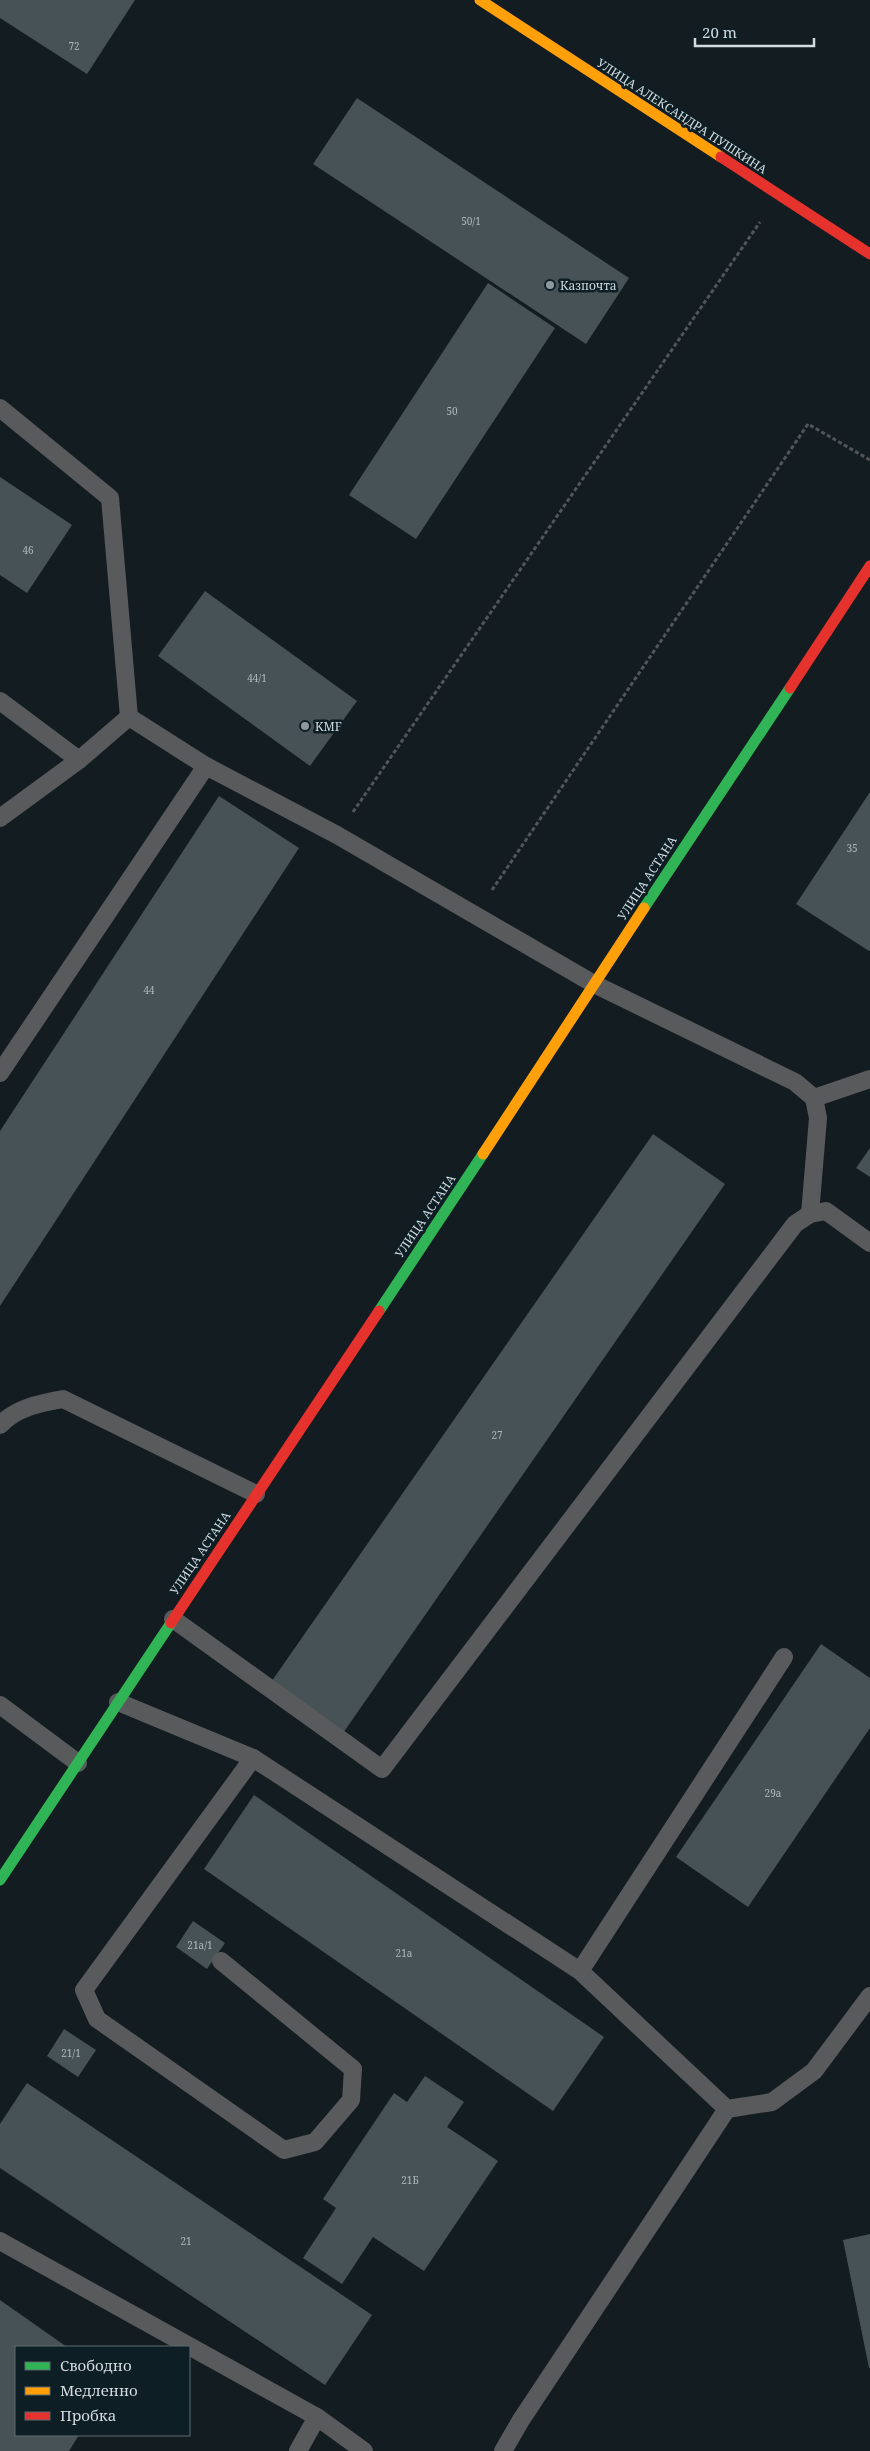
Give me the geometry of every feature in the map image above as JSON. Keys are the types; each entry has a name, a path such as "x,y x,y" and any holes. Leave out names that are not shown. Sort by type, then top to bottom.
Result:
{"street":[{"name":"УЛИЦА АЛЕКСАНДРА ПУШКИНА","path":"480,0 870,254"},
{"name":"УЛИЦА АСТАНА","path":"0,1880 574,1018 594,984 870,566"}],"lane":[{"path":"0,408 110,498 129,717"},
{"path":"0,701 79,760"},
{"path":"0,818 79,760 129,717"},
{"path":"129,717 206,766 337,835 594,984 795,1082 814,1098 818,1118 810,1214"},
{"path":"0,1073 206,766"},
{"path":"814,1098 870,1079"},
{"path":"173,1619 382,1769 795,1224 810,1214 826,1211 870,1243"},
{"path":"0,1425 10,1415 41,1403 63,1398 256,1494"},
{"path":"580,1971 784,1657"},
{"path":"118,1702 253,1758 372,1838 580,1971 728,2109"},
{"path":"0,1705 78,1763"},
{"path":"221,1961 353,2069 351,2100 315,2142 284,2150 97,2019 84,1990 253,1758"},
{"path":"503,2451 521,2420 728,2109 772,2102 814,2071 870,1996"},
{"path":"0,2241 189,2346"},
{"path":"190,2346 317,2417 364,2451"},
{"path":"298,2451 317,2417"}],"path":[{"path":"337,835 778,195"},
{"path":"474,915 808,424 870,460"}],"building":[{"path":"0,0 135,0 87,74 0,18"},
{"path":"357,98 629,278 586,344 313,164"},
{"path":"488,283 555,328 416,539 349,495"},
{"path":"0,477 72,525 27,593 0,575"},
{"path":"205,591 357,701 310,766 158,656"},
{"path":"870,792 870,950 869,951 796,904"},
{"path":"219,796 299,848 0,1306 0,1131"},
{"path":"653,1134 725,1184 341,1736 269,1685"},
{"path":"870,1148 870,1177 856,1168"},
{"path":"821,1644 870,1678 870,1728 748,1907 676,1857"},
{"path":"254,1795 604,2037 553,2111 204,1869"},
{"path":"193,1921 225,1943 207,1969 176,1947"},
{"path":"64,2029 96,2050 78,2077 47,2056"},
{"path":"425,2076 464,2102 447,2127 498,2161 424,2271 373,2237 342,2284 303,2258 336,2208 323,2199 394,2093 407,2102"},
{"path":"27,2083 372,2315 325,2385 0,2168 0,2124"},
{"path":"870,2234 870,2368 869,2368 843,2240"},
{"path":"0,2300 66,2346 15,2346 15,2436 78,2436 69,2451 0,2451"}],"traffic: fast":[{"path":"644,908 790,688"},
{"path":"379,1311 483,1154"},
{"path":"0,1880 171,1623"}],"traffic: slow":[{"path":"480,0 721,157"},
{"path":"483,1154 644,908"}],"traffic: jam":[{"path":"721,157 870,254"},
{"path":"790,688 870,566"},
{"path":"171,1623 379,1311"}],"place":[{"name":"Казпочта","path":"550,285"},
{"name":"KMF","path":"305,726"}]}
